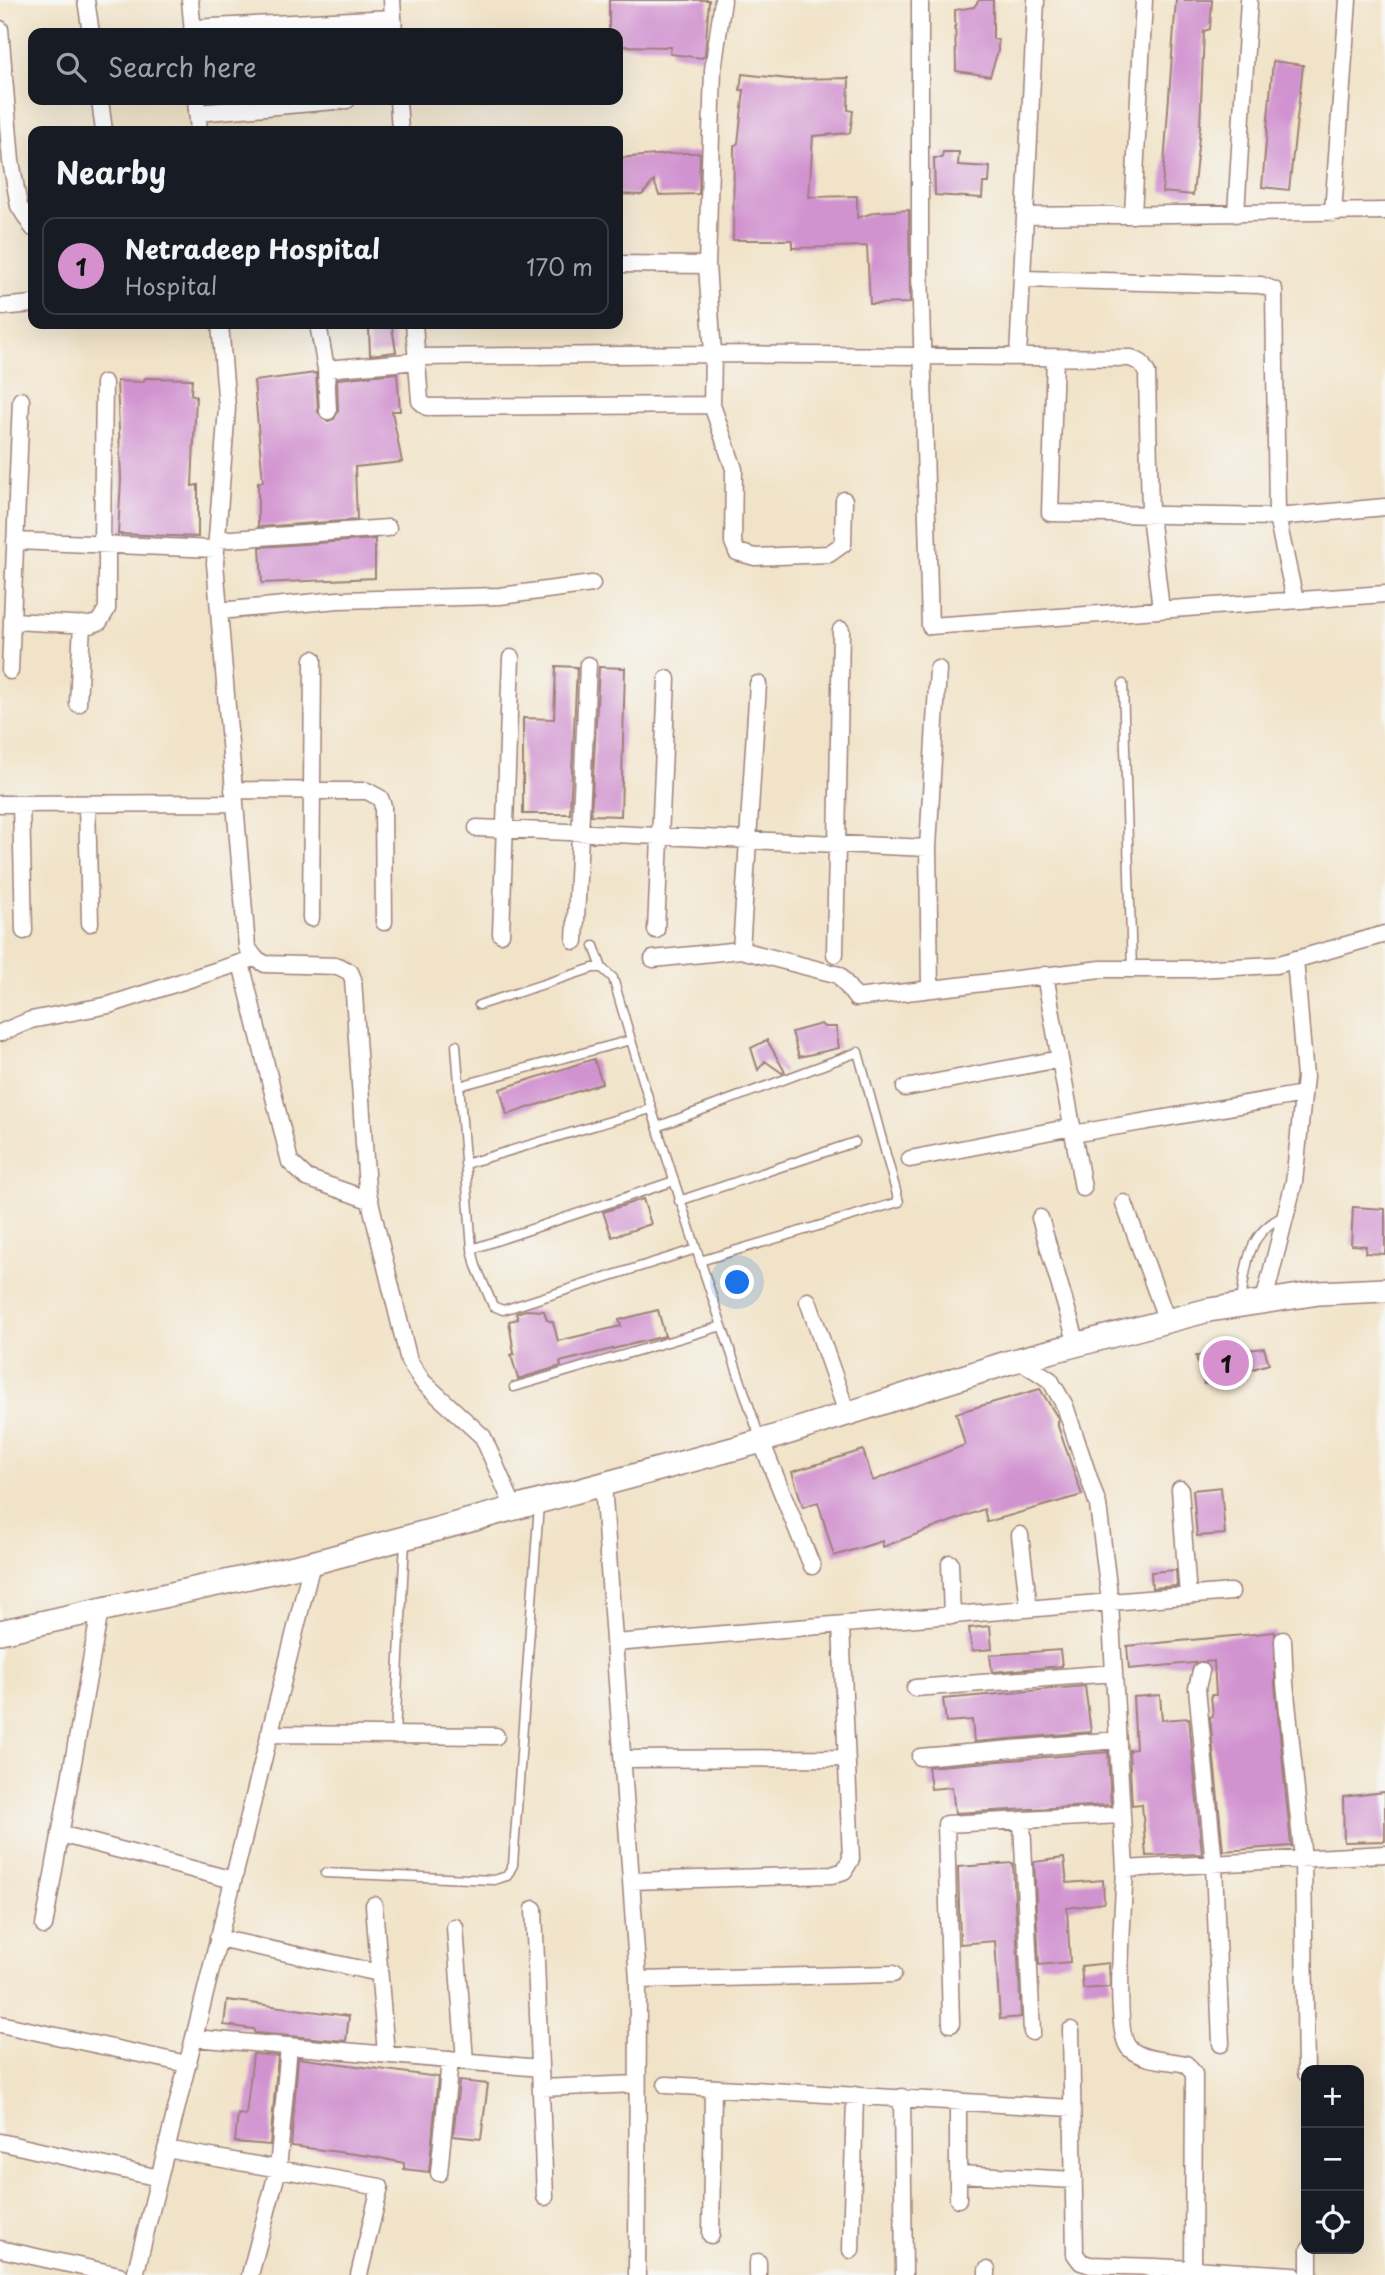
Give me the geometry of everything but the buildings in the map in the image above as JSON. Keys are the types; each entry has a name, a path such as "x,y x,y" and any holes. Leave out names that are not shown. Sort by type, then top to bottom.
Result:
{"street":[{"path":"86,0 90,28"},
{"path":"190,0 192,28"},
{"path":"292,28 393,25 391,0"},
{"path":"723,0 713,70 707,265 713,354 712,405 734,469 733,542 737,552 755,557 829,554 843,544 844,500"},
{"path":"920,0 922,356 930,626 1385,594"},
{"path":"1018,357 1036,0"},
{"path":"1133,215 1144,0"},
{"path":"1236,214 1249,0"},
{"path":"1333,213 1348,0"},
{"path":"0,29 11,161 19,206 28,220"},
{"path":"101,105 103,126"},
{"path":"199,126 197,106 222,105"},
{"path":"398,105 400,126"},
{"path":"1025,216 1385,211"},
{"path":"623,264 707,265"},
{"path":"1022,279 1261,285 1274,290 1277,517 1295,600"},
{"path":"0,307 28,304"},
{"path":"220,329 227,408 216,545 233,797 248,960 290,1162 307,1178 369,1200"},
{"path":"319,329 326,369 328,411"},
{"path":"415,329 420,401 427,407 712,405"},
{"path":"326,369 418,359 713,354 1131,358 1141,363 1147,373 1150,514 1161,610"},
{"path":"1055,357 1050,513 1277,517 1385,507"},
{"path":"12,621 82,624 99,622 107,609 104,383"},
{"path":"10,671 21,400"},
{"path":"15,541 105,545 216,545 388,527"},
{"path":"219,611 338,600 500,596 592,584"},
{"path":"78,704 82,624"},
{"path":"835,954 841,630"},
{"path":"501,934 511,658"},
{"path":"311,918 313,659"},
{"path":"575,941 588,665"},
{"path":"930,988 928,848 938,669"},
{"path":"656,930 667,679"},
{"path":"741,950 758,684"},
{"path":"0,804 87,804 313,791 367,792 380,798 383,806 383,922"},
{"path":"21,804 24,931"},
{"path":"87,804 90,923"},
{"path":"477,828 928,848"},
{"path":"653,959 741,950 839,975 856,998 1101,969 1276,965 1385,934"},
{"path":"1264,1301 1294,1182 1305,1077 1295,959"},
{"path":"0,1033 31,1020 109,1005 248,960 275,966 338,966 350,972 353,979 369,1200 414,1372 483,1437 514,1508"},
{"path":"1045,975 1083,1188"},
{"path":"905,1088 1060,1059"},
{"path":"910,1159 1303,1094"},
{"path":"1124,1203 1167,1321"},
{"path":"1040,1218 1077,1344"},
{"path":"0,1632 312,1563 761,1441 1018,1359 1167,1321 1240,1305 1320,1293 1385,1290"},
{"path":"808,1301 848,1413"},
{"path":"1018,1359 1050,1380 1065,1406 1098,1505 1110,1602 1125,1869 1120,2012 1122,2039 1127,2048 1138,2055 1186,2064 1194,2074 1194,2269"},
{"path":"761,1441 811,1566"},
{"path":"603,1484 638,1980 637,2275"},
{"path":"1180,1489 1188,1596"},
{"path":"1020,1535 1029,1609"},
{"path":"135,2275 312,1563"},
{"path":"950,1563 952,1616"},
{"path":"615,1643 1231,1592"},
{"path":"44,1927 100,1610"},
{"path":"631,1881 832,1875 844,1871 851,1859 841,1625"},
{"path":"1283,1640 1303,1859 1306,2065"},
{"path":"1200,1671 1197,1688 1214,1864 1221,2044"},
{"path":"915,1688 1114,1673"},
{"path":"269,1734 496,1735"},
{"path":"920,1757 1117,1740"},
{"path":"622,1759 846,1758"},
{"path":"951,2024 946,1824 1121,1815"},
{"path":"1022,1822 1032,2032"},
{"path":"60,1834 233,1880"},
{"path":"1125,1869 1385,1854"},
{"path":"374,1905 386,2054"},
{"path":"534,1909 545,2197"},
{"path":"439,2173 457,2060 455,1927"},
{"path":"218,1938 379,1973"},
{"path":"638,1980 893,1974"},
{"path":"0,2024 187,2064"},
{"path":"1071,2030 1075,2254 1081,2262 1090,2266 1155,2271 1194,2269 1293,2275"},
{"path":"194,2038 540,2068"},
{"path":"250,2275 278,2169 289,2046"},
{"path":"541,2088 637,2084"},
{"path":"666,2085 1072,2108"},
{"path":"711,2235 713,2088"},
{"path":"851,2250 855,2095"},
{"path":"902,2098 904,2275"},
{"path":"958,2101 958,2199"},
{"path":"0,2142 159,2178"},
{"path":"166,2149 380,2187 359,2275"},
{"path":"958,2174 1073,2180"},
{"path":"0,2249 119,2275"},
{"path":"1309,2254 1309,2275"}],"lane":[{"path":"1123,684 1132,969"},
{"path":"594,946 602,968 613,978 651,1109 659,1126 679,1201 761,1441"},
{"path":"480,1005 593,968 602,968"},
{"path":"459,1086 631,1040"},
{"path":"456,1045 472,1249 488,1300 493,1306 503,1310 695,1249"},
{"path":"659,1126 858,1052 899,1202 700,1261"},
{"path":"465,1164 651,1109"},
{"path":"679,1201 855,1142"},
{"path":"472,1249 674,1181"},
{"path":"1240,1305 1254,1241 1266,1224 1286,1216"},
{"path":"514,1387 722,1326"},
{"path":"325,1873 494,1880 506,1876 513,1865 539,1501"},
{"path":"395,1735 405,1538"}],"place":[{"name":"Netradeep Hospital","path":"1226,1363"}]}
